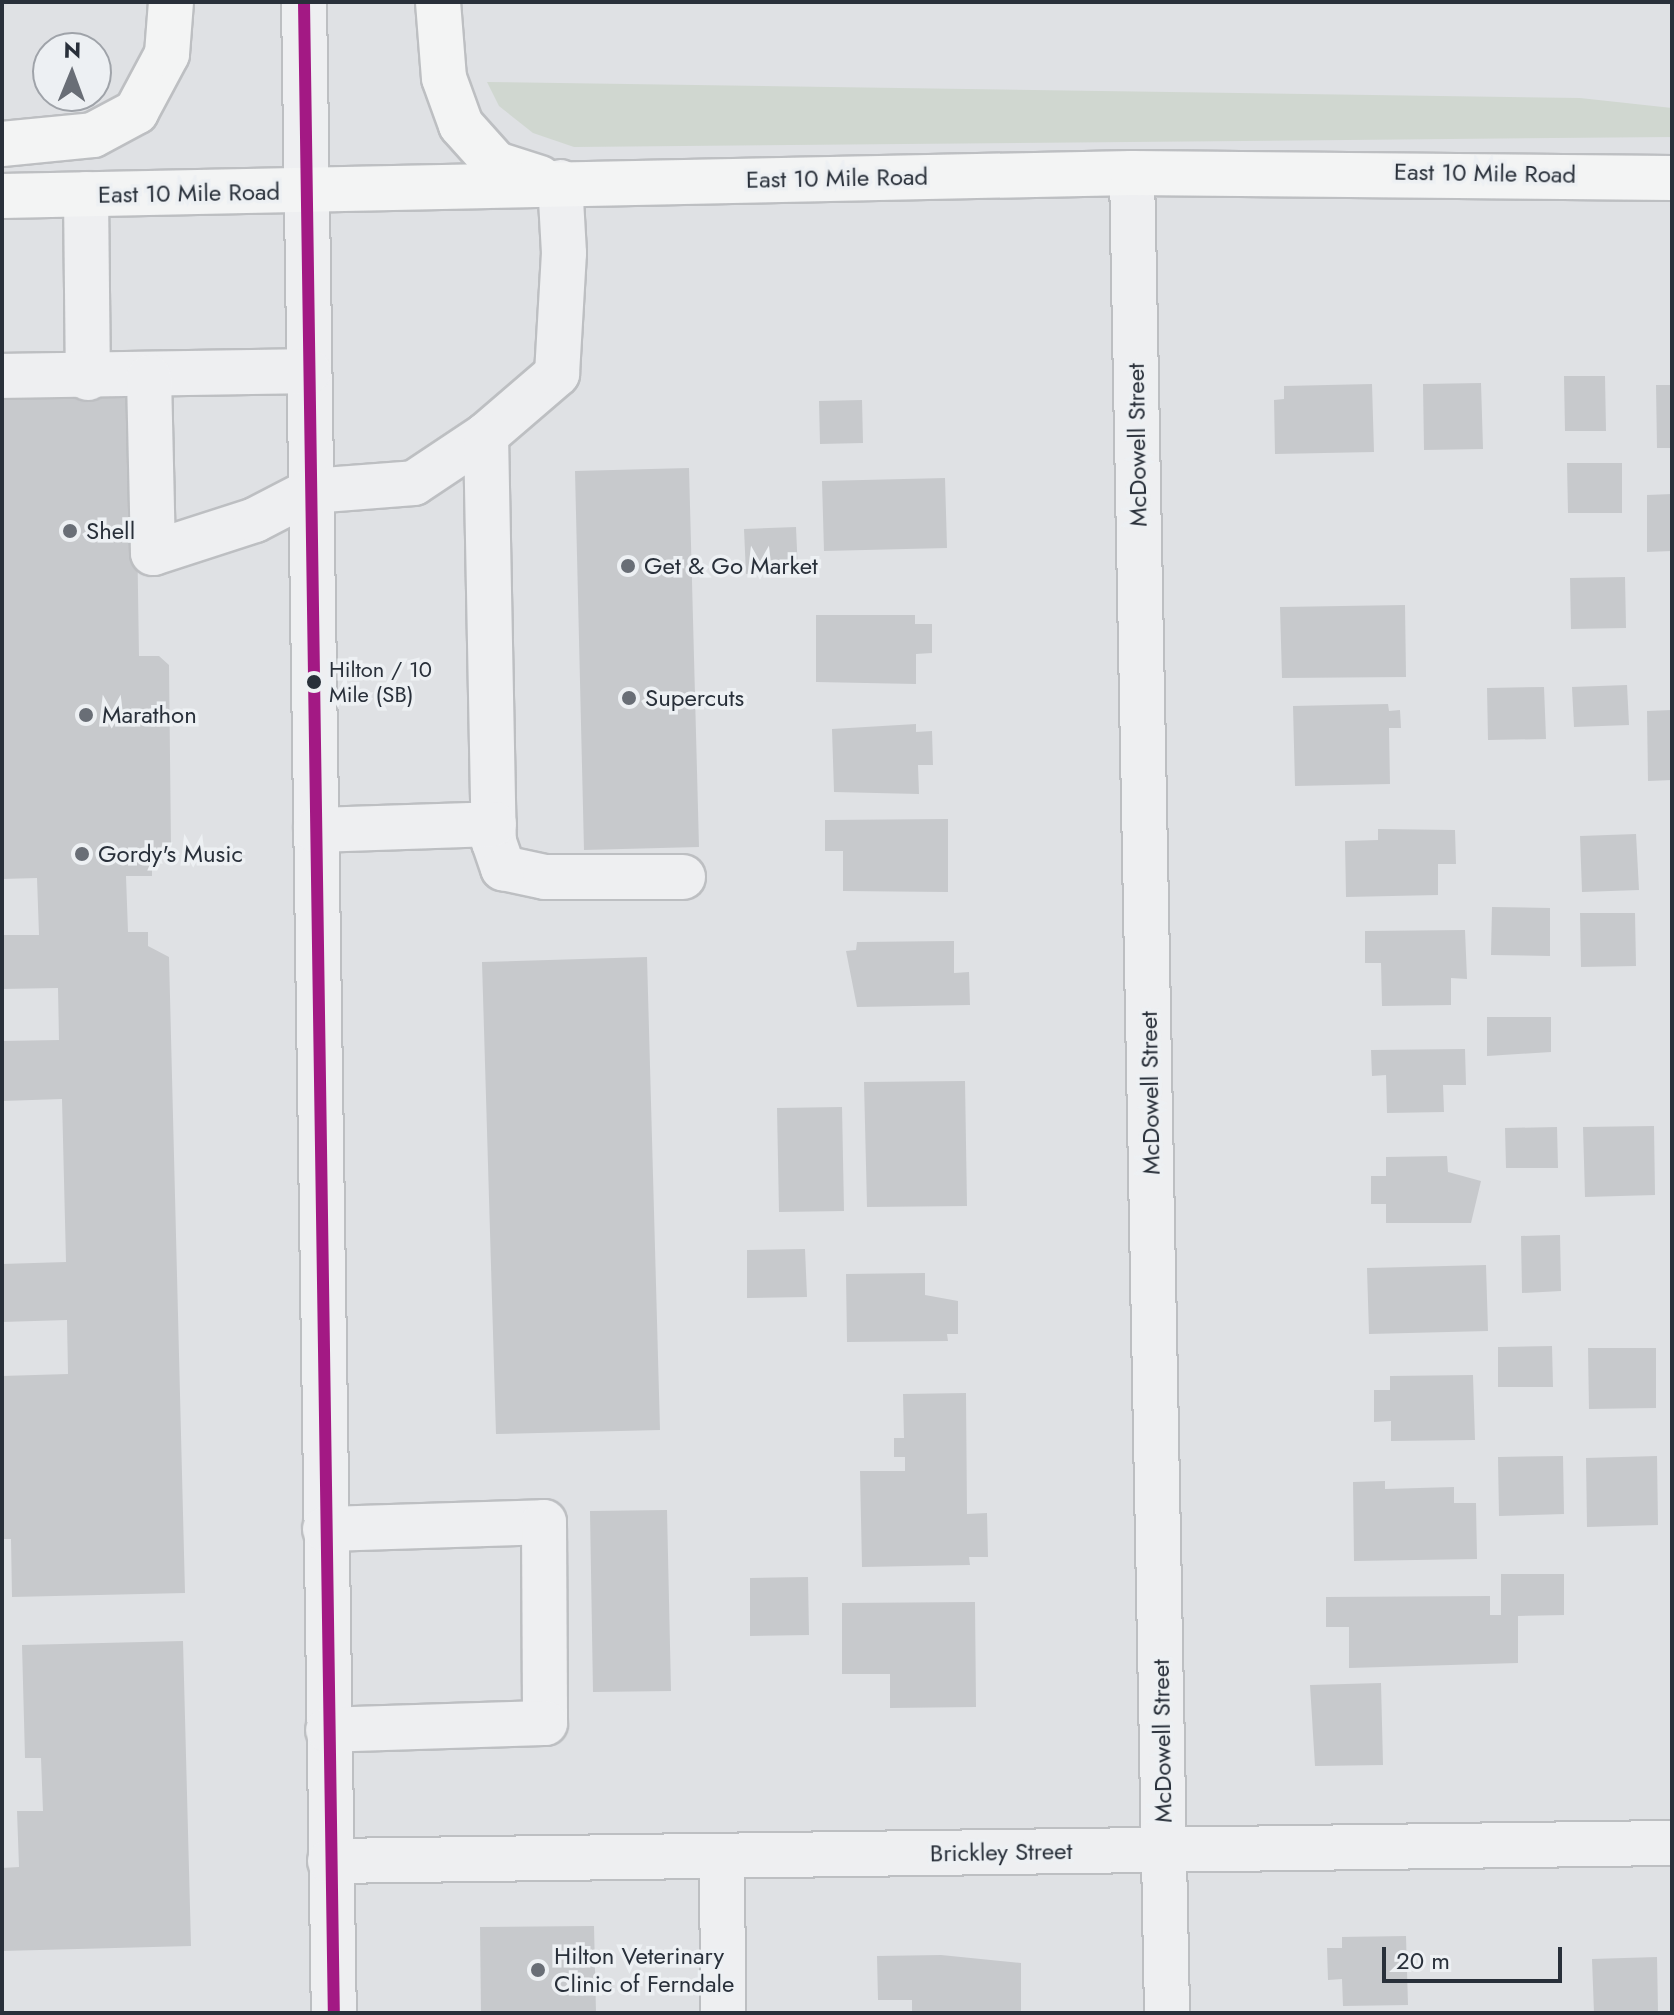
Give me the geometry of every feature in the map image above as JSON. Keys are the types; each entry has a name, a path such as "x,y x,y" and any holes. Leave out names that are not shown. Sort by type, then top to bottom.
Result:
{"main road":[{"path":"2,144 116,125 136,112 159,78 171,2"},
{"path":"438,2 444,78 461,125 496,164 560,182"},
{"name":"East 10 Mile Road","path":"2,196 306,191 560,182 1132,173 1672,178"}],"street":[{"path":"304,2 334,2013"},
{"name":"McDowell Street","path":"1132,173 1167,2013"},
{"path":"149,377 153,553 255,520 311,491 414,483 486,435 557,374 560,182"},
{"path":"86,194 88,378"},
{"path":"2,376 88,378 309,371"},
{"path":"486,435 494,824 503,868 545,877 683,877"},
{"path":"316,830 494,824"},
{"path":"325,1529 544,1522 545,1723 328,1730"},
{"name":"Brickley Street","path":"330,1861 1672,1843"},
{"path":"722,1856 723,2013"}],"shaded area":[{"path":"487,82 1580,98 1672,108 1672,137 574,147 533,133 499,106"}],"building":[{"path":"1564,376 1605,376 1606,431 1565,431"},
{"path":"1481,383 1483,449 1424,450 1423,384"},
{"path":"1372,384 1374,452 1275,454 1274,400 1284,399 1284,386"},
{"path":"1656,385 1672,385 1672,448 1657,448"},
{"path":"135,394 139,656 159,656 169,665 171,847 152,862 152,876 126,876 128,932 148,932 148,946 169,957 185,1593 12,1597 11,1539 2,1539 2,1376 68,1374 67,1320 2,1322 2,1264 66,1262 62,1099 2,1101 2,1041 59,1040 58,988 2,989 2,935 39,935 37,878 2,879 2,397"},
{"path":"862,400 863,443 820,444 819,401"},
{"path":"1567,463 1622,463 1622,513 1568,513"},
{"path":"689,468 699,847 584,850 575,471"},
{"path":"945,478 947,548 824,551 822,481"},
{"path":"1672,494 1672,551 1647,552 1647,495"},
{"path":"796,527 798,573 746,574 744,529"},
{"path":"1625,577 1626,628 1571,629 1570,578"},
{"path":"1405,605 1406,677 1282,678 1280,607"},
{"path":"816,615 915,615 915,624 932,624 932,653 916,654 916,684 816,682"},
{"path":"1627,685 1629,725 1574,727 1572,687"},
{"path":"1544,687 1546,739 1488,740 1487,688"},
{"path":"1388,704 1389,711 1400,710 1401,728 1389,728 1390,784 1295,786 1293,706"},
{"path":"1672,710 1672,780 1648,781 1647,711"},
{"path":"916,724 916,732 932,731 933,765 918,765 919,794 834,792 832,729"},
{"path":"948,819 948,892 843,891 843,851 825,851 825,820"},
{"path":"1378,829 1455,830 1456,864 1438,864 1438,895 1346,897 1345,841 1378,840"},
{"path":"1636,834 1639,890 1582,892 1580,836"},
{"path":"1492,907 1550,908 1550,956 1491,955"},
{"path":"1580,913 1635,913 1636,966 1581,967"},
{"path":"1465,930 1467,979 1451,978 1451,1005 1382,1006 1381,963 1365,963 1365,931"},
{"path":"954,941 954,973 969,972 970,1005 857,1007 846,951 856,950 857,942"},
{"path":"647,957 660,1430 496,1434 482,962"},
{"path":"1487,1017 1551,1017 1551,1052 1487,1056"},
{"path":"1465,1049 1466,1085 1443,1085 1444,1112 1387,1113 1386,1075 1372,1076 1371,1050"},
{"path":"965,1081 967,1206 867,1207 864,1082"},
{"path":"842,1107 844,1211 779,1212 777,1108"},
{"path":"1654,1126 1655,1195 1585,1197 1583,1127"},
{"path":"1557,1127 1558,1168 1506,1168 1505,1128"},
{"path":"1447,1156 1448,1172 1481,1181 1471,1223 1386,1223 1386,1204 1371,1204 1371,1176 1386,1176 1386,1157"},
{"path":"1560,1235 1561,1291 1522,1293 1521,1236"},
{"path":"805,1249 807,1297 747,1298 747,1250"},
{"path":"1486,1265 1488,1331 1369,1334 1367,1268"},
{"path":"925,1273 925,1295 958,1301 958,1334 947,1334 948,1341 847,1342 846,1274"},
{"path":"1552,1346 1553,1387 1498,1387 1498,1347"},
{"path":"1588,1348 1656,1348 1656,1408 1589,1409"},
{"path":"1473,1375 1475,1440 1391,1441 1391,1421 1374,1422 1374,1390 1390,1390 1390,1376"},
{"path":"966,1393 967,1514 987,1513 988,1557 969,1557 970,1565 862,1567 860,1471 905,1471 905,1457 894,1457 894,1438 904,1438 903,1394"},
{"path":"1563,1456 1564,1514 1499,1516 1498,1457"},
{"path":"1657,1456 1658,1525 1587,1527 1586,1458"},
{"path":"1385,1481 1385,1489 1454,1487 1454,1503 1476,1503 1477,1559 1354,1561 1353,1482"},
{"path":"667,1510 671,1691 593,1692 590,1511"},
{"path":"1501,1574 1564,1574 1564,1615 1518,1616 1518,1663 1349,1668 1349,1627 1326,1627 1326,1597 1490,1596 1490,1615 1501,1615"},
{"path":"808,1577 809,1635 750,1636 750,1578"},
{"path":"975,1602 976,1707 890,1708 890,1674 842,1674 842,1603"},
{"path":"183,1641 191,1946 2,1951 2,1868 19,1867 17,1811 43,1811 41,1758 25,1758 22,1645"},
{"path":"1381,1683 1383,1765 1315,1766 1310,1685"},
{"name":"Hilton Veterinary Clinic of Ferndale","path":"594,1926 596,2013 481,2013 480,1927"},
{"path":"1406,1936 1408,2005 1343,2006 1342,1979 1328,1980 1327,1948 1342,1948 1342,1937"},
{"path":"941,1955 1021,1963 1021,2013 912,2013 912,2000 878,2000 877,1956"},
{"path":"1657,1957 1658,2011 1594,2013 1592,1959"}],"transit line":[{"path":"304,2 334,2013"}],"place":[{"name":"Shell","path":"70,531"},
{"name":"Get & Go Market","path":"628,566"},
{"name":"Hilton / 10 Mile (SB)","path":"314,682"},
{"name":"Supercuts","path":"629,698"},
{"name":"Marathon","path":"86,715"},
{"name":"Gordy's Music","path":"82,854"},
{"name":"Hilton Veterinary Clinic of Ferndale","path":"538,1970"}]}
